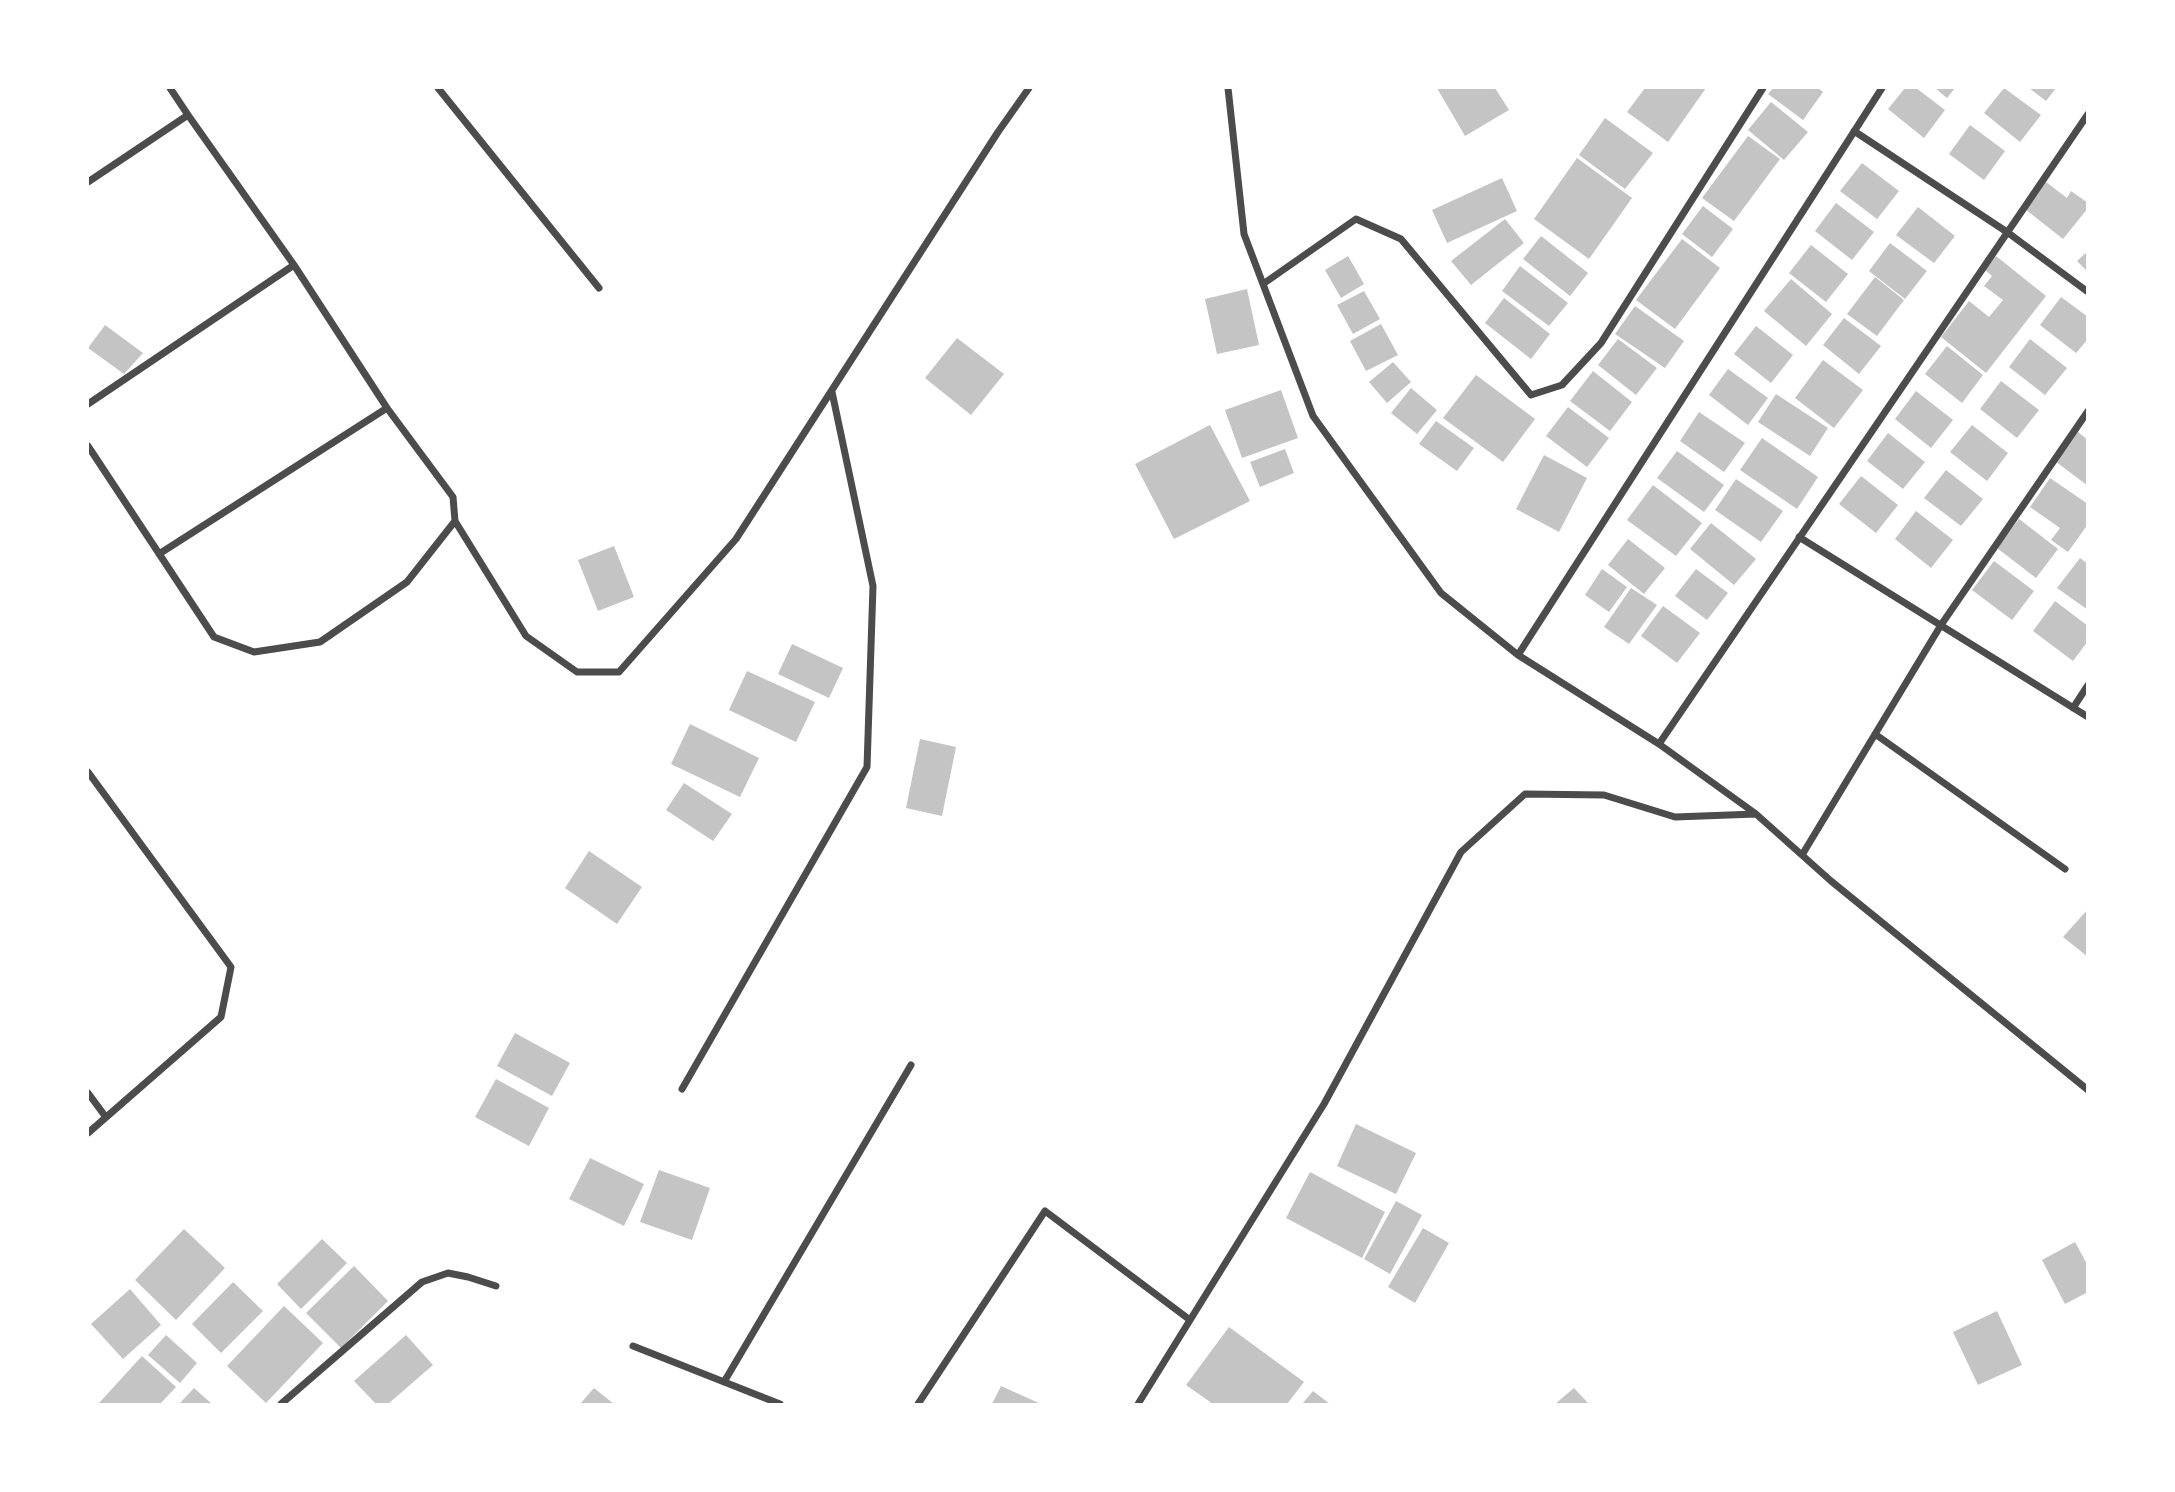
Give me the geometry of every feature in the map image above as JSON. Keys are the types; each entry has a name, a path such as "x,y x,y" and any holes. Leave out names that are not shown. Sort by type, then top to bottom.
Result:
{"street":[{"path":"170,88 294,265 387,408 453,497 455,521 526,636 577,672 620,672 736,539 1029,88"},
{"path":"438,88 599,288"},
{"path":"1228,88 1244,234 1313,416 1441,593 1518,655 1659,744 1756,814 1802,855 2088,1090"},
{"path":"1262,284 1356,219 1401,239 1531,395 1562,385 1601,343 1763,88"},
{"path":"1518,655 1882,88"},
{"path":"1659,744 2088,114"},
{"path":"88,182 188,115"},
{"path":"1854,131 2007,232 2088,292"},
{"path":"88,404 294,265"},
{"path":"681,1089 867,767 873,586 832,392"},
{"path":"159,554 387,408"},
{"path":"1802,855 1941,625 2088,411"},
{"path":"88,446 214,637 254,652 320,642 407,582 455,521"},
{"path":"1800,537 2088,717"},
{"path":"2073,708 2088,685"},
{"path":"1875,734 2065,869"},
{"path":"88,772 231,967 221,1017 88,1133"},
{"path":"1138,1405 1324,1104 1461,852 1525,793 1604,794 1675,817 1756,814"},
{"path":"724,1382 911,1065"},
{"path":"88,1093 105,1116"},
{"path":"918,1405 1045,1211 1189,1320"},
{"path":"281,1405 422,1282 449,1273 496,1286"},
{"path":"633,1346 780,1405"}],"building":[{"path":"1437,88 1495,88 1509,110 1465,136"},
{"path":"1645,88 1706,88 1668,142 1627,112"},
{"path":"1773,88 1818,88 1823,92 1803,120 1768,94"},
{"path":"1905,88 1916,88 1945,110 1924,138 1888,109"},
{"path":"1935,88 1955,88 1947,98"},
{"path":"2004,88 2041,115 2020,142 1984,113"},
{"path":"2029,88 2056,88 2046,101"},
{"path":"1771,102 1808,132 1784,160 1748,130"},
{"path":"1605,118 1653,153 1625,189 1579,155"},
{"path":"1970,125 2005,151 1984,180 1949,154"},
{"path":"1748,136 1780,159 1734,221 1702,198"},
{"path":"1577,158 1632,198 1589,259 1534,219"},
{"path":"1862,163 1899,191 1877,219 1840,191"},
{"path":"1502,178 1517,211 1447,243 1432,210"},
{"path":"2046,182 2067,198 2071,191 2088,203 2088,208 2063,239 2025,209"},
{"path":"1836,203 1874,232 1852,260 1815,231"},
{"path":"1703,206 1733,229 1712,257 1682,234"},
{"path":"1918,207 1955,236 1934,263 1896,235"},
{"path":"1505,219 1524,243 1471,285 1451,261"},
{"path":"1541,236 1588,273 1570,296 1523,259"},
{"path":"1682,239 1720,268 1675,329 1636,300"},
{"path":"1890,243 1927,271 1905,299 1869,271"},
{"path":"1811,245 1848,274 1826,302 1789,273"},
{"path":"2088,251 2088,272 2077,261"},
{"path":"1348,256 1364,284 1341,298 1325,270"},
{"path":"1996,256 2046,296 1986,373 1941,337 1969,301 1989,317 2003,300 1984,286 1992,276 1985,270"},
{"path":"1520,266 1568,303 1549,326 1502,291"},
{"path":"1875,277 1904,300 1877,336 1847,314"},
{"path":"1791,279 1832,314 1806,346 1764,311"},
{"path":"1247,289 1259,345 1217,354 1205,299"},
{"path":"1364,291 1380,319 1353,334 1337,305"},
{"path":"2061,297 2088,317 2088,339 2076,353 2040,325"},
{"path":"1504,298 1550,334 1531,359 1485,323"},
{"path":"1635,306 1684,341 1665,368 1615,334"},
{"path":"1844,318 1881,346 1859,374 1823,345"},
{"path":"1381,324 1398,355 1366,371 1350,341"},
{"path":"105,325 143,353 124,374 88,348"},
{"path":"1756,326 1793,355 1771,383 1734,354"},
{"path":"957,338 1004,374 971,415 925,378"},
{"path":"1618,339 1657,368 1636,395 1598,365"},
{"path":"2030,339 2067,368 2045,395 2009,367"},
{"path":"1947,346 1983,375 1962,403 1925,374"},
{"path":"1823,360 1863,390 1834,428 1795,398"},
{"path":"1393,362 1411,382 1387,403 1369,382"},
{"path":"1728,369 1768,398 1748,425 1709,395"},
{"path":"1593,371 1632,402 1610,431 1570,401"},
{"path":"1476,375 1535,419 1503,462 1443,418"},
{"path":"2001,381 2039,410 2017,438 1980,409"},
{"path":"1411,388 1437,410 1417,434 1391,413"},
{"path":"1281,390 1298,438 1242,458 1225,410"},
{"path":"1916,391 1953,420 1931,448 1895,419"},
{"path":"1776,394 1828,428 1810,456 1758,422"},
{"path":"1568,407 1609,438 1587,467 1546,436"},
{"path":"1699,412 1745,443 1724,472 1680,441"},
{"path":"1436,421 1474,448 1457,471 1419,444"},
{"path":"1210,425 1250,501 1174,539 1135,464"},
{"path":"1972,425 2008,453 1987,481 1950,452"},
{"path":"2078,432 2088,440 2088,486 2055,461"},
{"path":"1888,433 1925,462 1903,489 1867,461"},
{"path":"1762,438 1818,477 1797,509 1740,470"},
{"path":"1285,449 1294,473 1260,487 1250,462"},
{"path":"1677,451 1724,485 1704,512 1657,478"},
{"path":"1544,455 1587,478 1559,532 1516,509"},
{"path":"1946,470 1983,499 1961,526 1924,498"},
{"path":"1861,476 1898,505 1876,533 1839,504"},
{"path":"2050,478 2088,504 2088,524 2068,552 2051,540 2060,528 2030,507"},
{"path":"1736,479 1783,511 1761,542 1715,510"},
{"path":"1653,485 1702,523 1676,556 1627,520"},
{"path":"1916,511 1953,540 1931,568 1895,539"},
{"path":"2019,519 2058,549 2036,578 1997,548"},
{"path":"1711,523 1756,559 1734,585 1690,549"},
{"path":"1628,539 1665,568 1644,594 1608,565"},
{"path":"614,546 634,597 598,611 578,560"},
{"path":"2080,558 2088,564 2088,610 2057,588"},
{"path":"1994,561 2034,591 2012,620 1972,590"},
{"path":"1602,569 1627,587 1609,612 1585,595"},
{"path":"1696,569 1728,593 1707,620 1675,596"},
{"path":"1631,588 1657,605 1629,644 1604,627"},
{"path":"2055,601 2088,626 2088,641 2073,661 2033,631"},
{"path":"1663,606 1700,633 1677,663 1641,636"},
{"path":"792,644 843,668 829,698 778,674"},
{"path":"747,671 815,702 796,742 729,710"},
{"path":"690,724 759,758 740,797 671,764"},
{"path":"920,739 956,747 942,816 906,808"},
{"path":"684,783 732,814 713,841 666,810"},
{"path":"589,851 642,887 617,924 565,888"},
{"path":"2088,909 2088,957 2063,937"},
{"path":"515,1033 570,1063 552,1096 497,1066"},
{"path":"496,1079 549,1108 529,1146 475,1117"},
{"path":"1356,1124 1416,1153 1396,1194 1337,1166"},
{"path":"590,1158 644,1184 624,1226 569,1199"},
{"path":"659,1170 710,1188 692,1240 640,1222"},
{"path":"1310,1172 1385,1212 1362,1258 1286,1218"},
{"path":"1396,1201 1422,1215 1390,1274 1364,1259"},
{"path":"1423,1228 1449,1243 1415,1303 1388,1287"},
{"path":"184,1229 225,1268 176,1320 135,1280"},
{"path":"322,1239 347,1263 301,1309 277,1284"},
{"path":"2075,1242 2088,1266 2088,1292 2065,1304 2042,1260"},
{"path":"354,1266 388,1301 341,1348 306,1313"},
{"path":"233,1282 263,1311 221,1353 192,1324"},
{"path":"130,1289 161,1325 123,1359 91,1324"},
{"path":"284,1306 323,1343 266,1403 227,1366"},
{"path":"1997,1311 2022,1365 1978,1385 1953,1332"},
{"path":"1229,1327 1304,1382 1287,1404 1213,1404 1186,1385"},
{"path":"166,1335 197,1363 180,1383 148,1355"},
{"path":"406,1335 433,1365 388,1404 376,1404 354,1381"},
{"path":"142,1356 176,1387 160,1404 100,1404 99,1403"},
{"path":"1001,1386 1041,1404 992,1404"},
{"path":"194,1388 212,1404 179,1404"},
{"path":"594,1388 614,1404 580,1404"},
{"path":"1574,1388 1589,1404 1555,1404"},
{"path":"1313,1391 1330,1404 1302,1404"}]}
